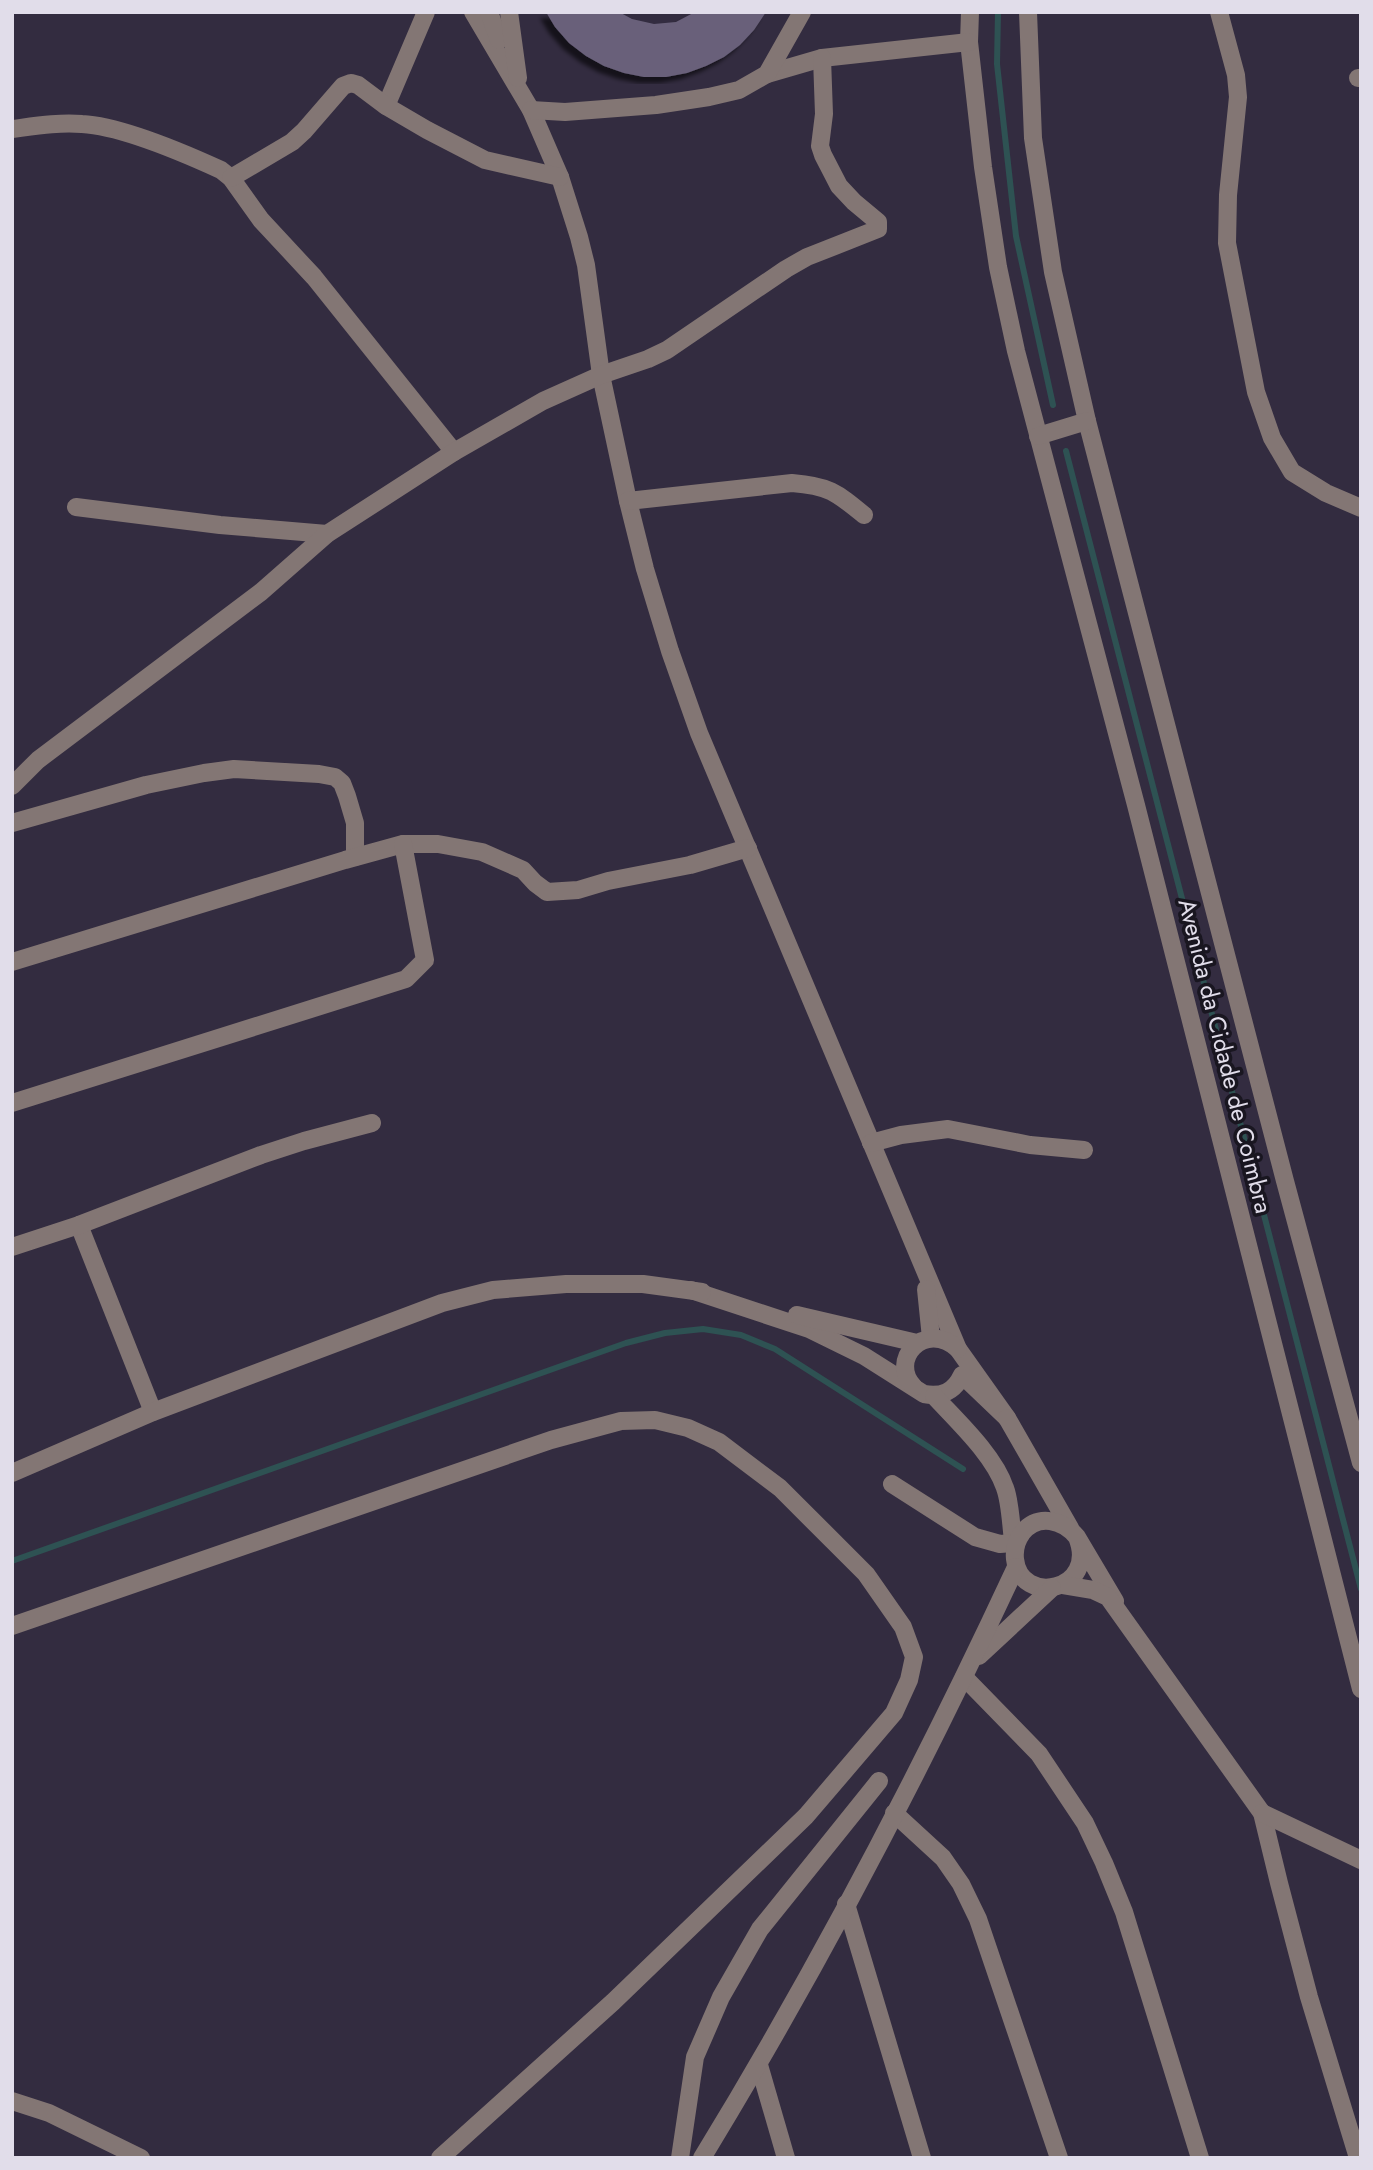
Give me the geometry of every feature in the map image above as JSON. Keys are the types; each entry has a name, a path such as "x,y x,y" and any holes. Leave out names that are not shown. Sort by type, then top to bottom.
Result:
{"street":[{"path":"386,106 426,12"},
{"path":"473,12 531,110 560,177 586,265 601,375 628,501 670,651 699,733 958,1349 1007,1418 1082,1547 1079,1569 1072,1578 1058,1586 968,1670"},
{"path":"489,12 509,70"},
{"path":"509,12 519,89"},
{"path":"767,74 802,12"},
{"name":"Avenida da Cidade de Coimbra","path":"971,12 969,42 984,167 998,267 1016,351 1136,805 1361,1689"},
{"name":"Avenida da Cidade de Coimbra","path":"1028,12 1033,138 1053,272 1087,421 1361,1464"},
{"path":"1219,12 1236,75 1238,97 1228,195 1227,243 1256,393 1272,438 1292,472 1326,493 1361,508"},
{"path":"531,110 565,112 696,99 739,90 767,74 822,58 969,42"},
{"path":"12,786 38,760 261,592 327,534 454,452 542,401 601,375 633,366 667,349 807,257 878,229 878,222 839,186 820,146 824,114 822,58"},
{"path":"231,178 292,142 347,84 358,85 386,106 485,160 560,177"},
{"path":"12,129 84,124 138,138 209,164 231,178 261,220 314,277 454,452"},
{"path":"1038,436 1087,421"},
{"path":"628,501 792,483 818,485 838,494 864,515"},
{"path":"76,507 327,534"},
{"path":"12,823 146,785 204,773 234,769 319,774 335,776 342,783 355,823 355,857"},
{"path":"12,962 403,844 438,844 482,852 523,870 547,891 578,890 608,881 690,865 748,848"},
{"path":"12,1103 406,979 425,960 403,844"},
{"path":"12,1247 79,1225 261,1155 372,1123"},
{"path":"871,1143 923,1131 948,1129 1030,1144 1084,1150"},
{"path":"79,1225 153,1412"},
{"path":"916,1389 910,1383 905,1366 907,1357 924,1340 925,1273"},
{"path":"12,1473 153,1412 442,1303 493,1290 566,1284 643,1284 691,1290 924,1340 941,1338 958,1349"},
{"path":"691,1290 809,1329 864,1356 916,1389 934,1396 991,1462 1005,1488 1015,1556 1022,1577 1041,1588 1058,1586 1093,1590 1108,1597 1262,1813 1309,1997 1358,2158"},
{"path":"934,1396 952,1390 962,1375 1007,1418"},
{"path":"12,1626 551,1440 621,1421 655,1420 688,1428 719,1442 780,1488 866,1574 903,1628 914,1657 909,1680 894,1713 806,1816 613,2001 440,2158"},
{"path":"892,1484 975,1537 1000,1544 1015,1556"},
{"path":"702,2158 759,2064 968,1670 1015,1556 1015,1545 1020,1535 1028,1527 1049,1520 1060,1523 1074,1533 1139,1642"},
{"path":"968,1670 1039,1754 1085,1823 1100,1853 1124,1912 1200,2158"},
{"path":"680,2158 695,2057 721,1997 760,1929 879,1781"},
{"path":"894,1813 943,1858 967,1895 978,1919 1059,2158"},
{"path":"1262,1813 1361,1860"},
{"path":"846,1904 922,2158"},
{"path":"759,2064 786,2158"},
{"path":"12,2101 49,2113 141,2158"}],"building":[{"path":"546,12 619,12 632,19 654,24 676,22 695,12 766,12 740,45 724,57 687,73 644,77 604,66 586,56 569,43"}],"waterway":[{"path":"998,12 997,64 1016,236 1053,405"},
{"path":"1066,451 1361,1589"},
{"path":"12,1561 626,1343 665,1333 703,1329 741,1335 775,1349 963,1469"}]}
